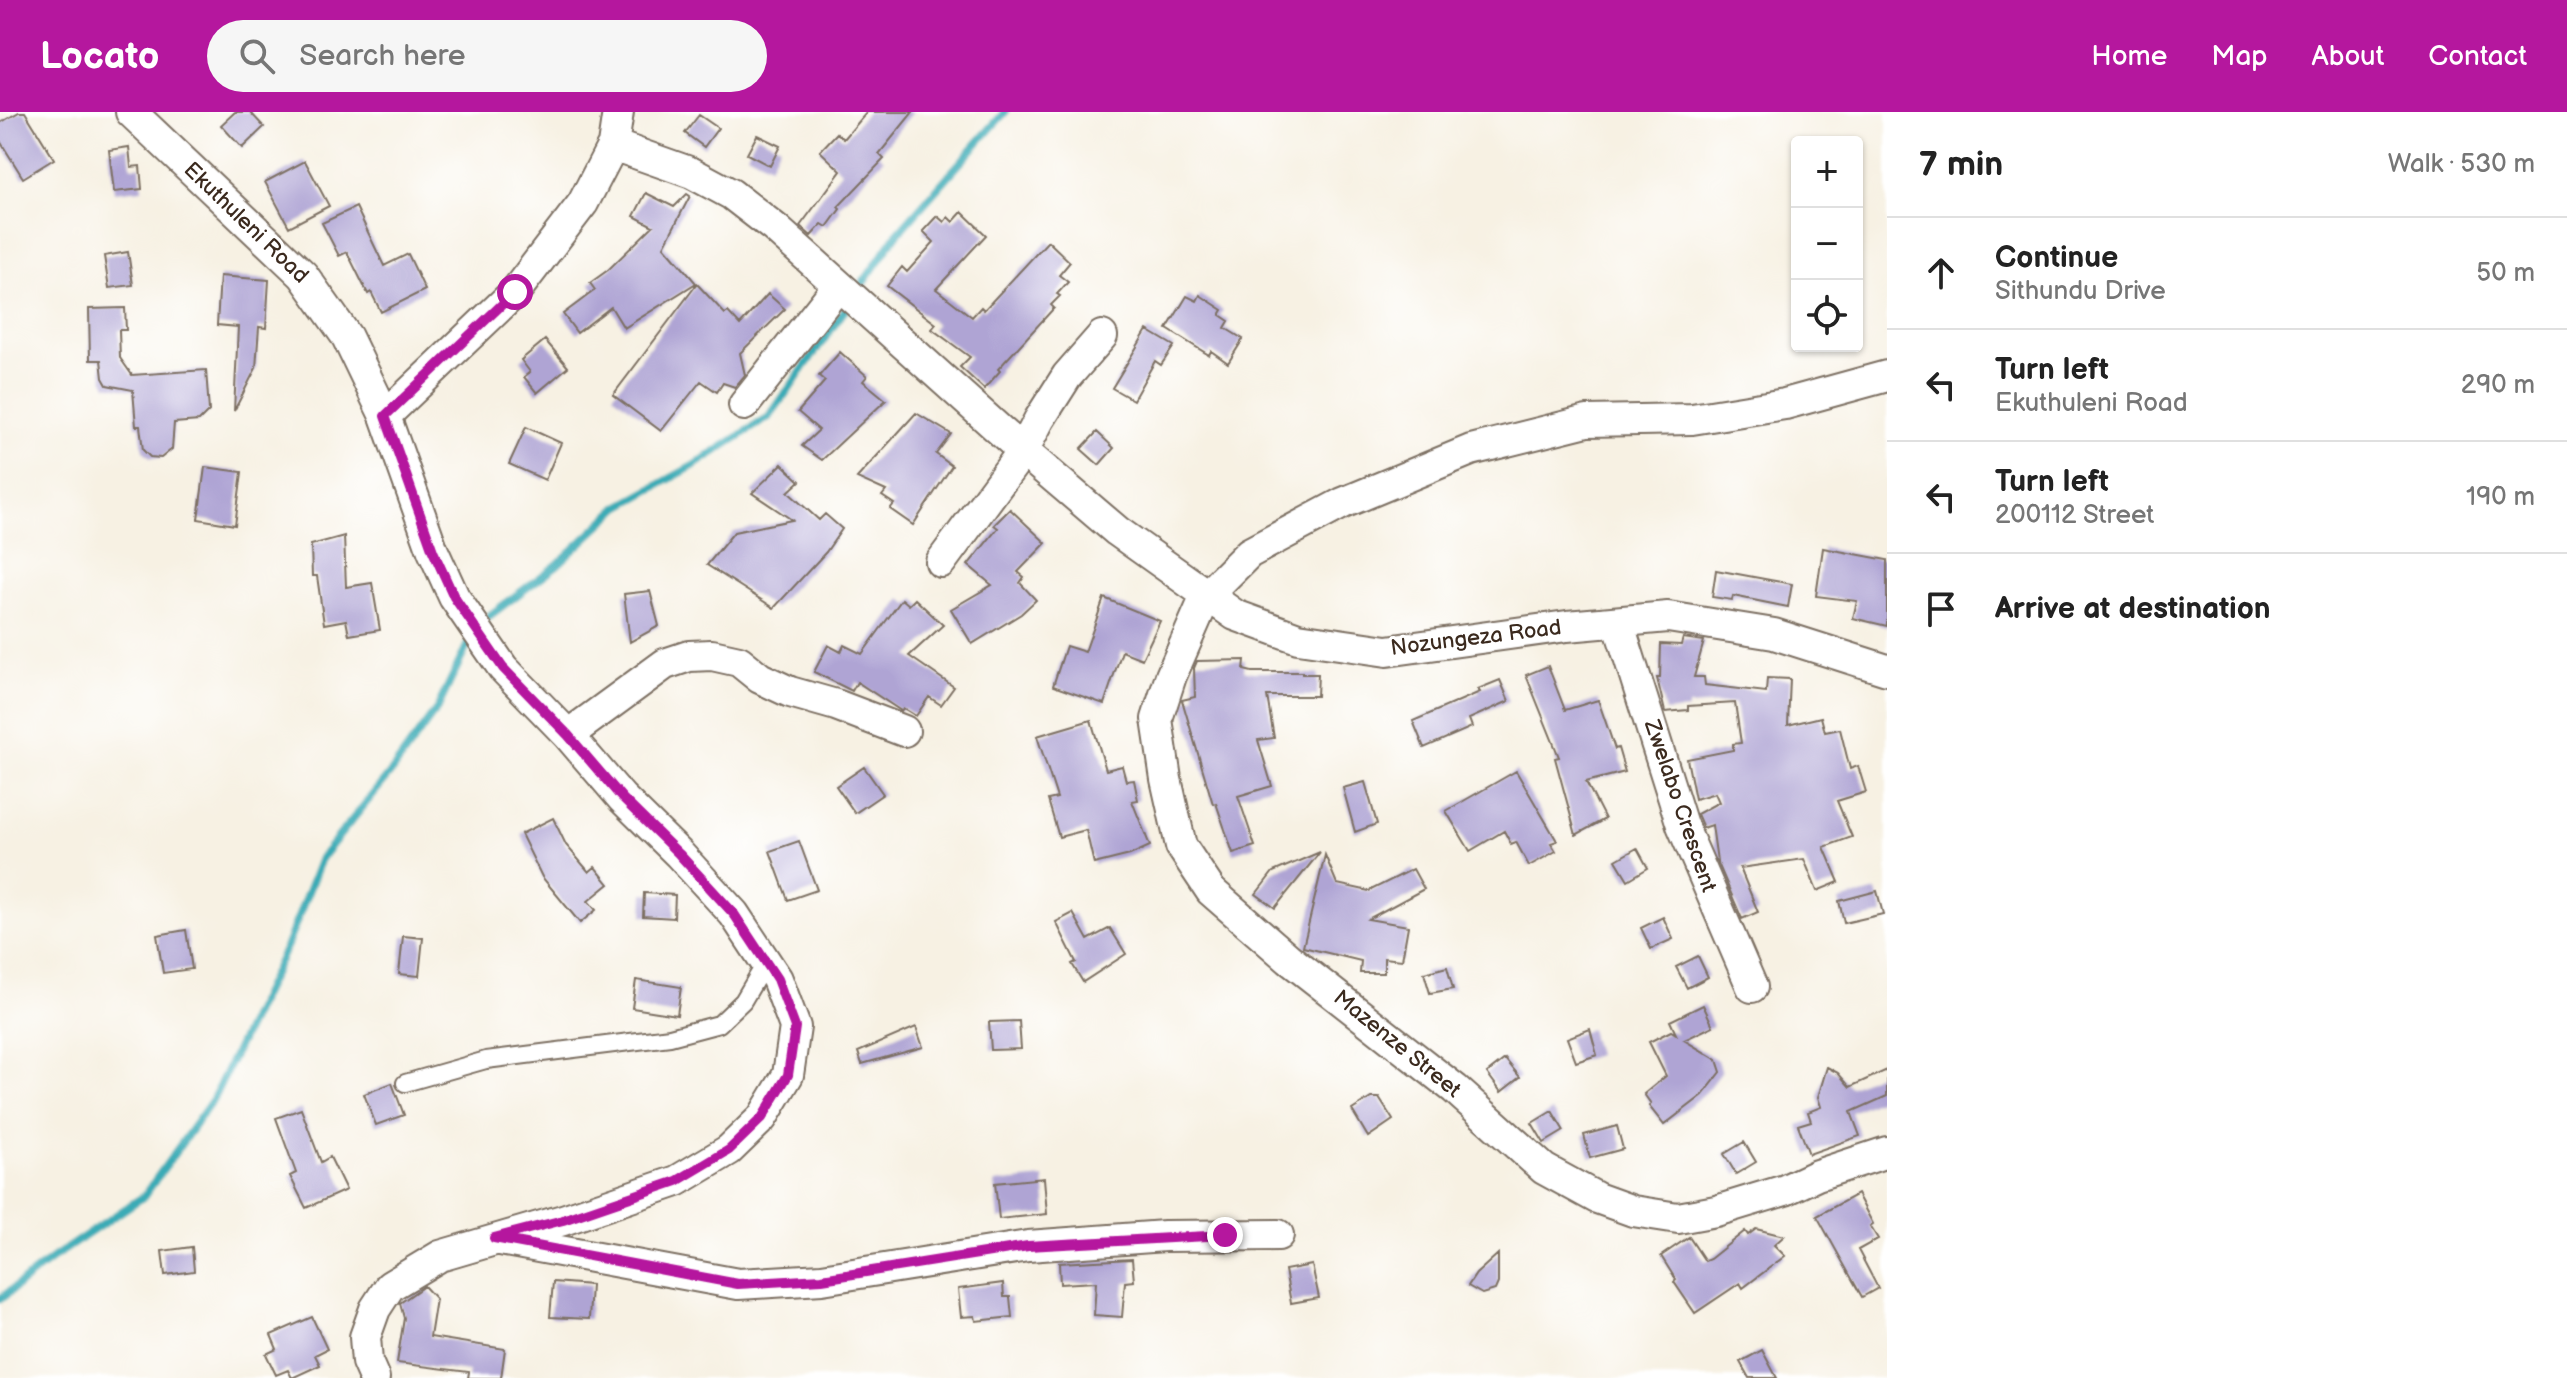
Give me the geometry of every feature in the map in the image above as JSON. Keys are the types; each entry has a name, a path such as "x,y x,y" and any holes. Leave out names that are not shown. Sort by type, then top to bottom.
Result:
{"street":[{"name":"Ekuthuleni Road","path":"131,112 303,275 347,337 385,416 433,551 454,597 503,668 734,914 777,979 795,1027 788,1075 762,1118 729,1150 677,1181 563,1220 440,1256 390,1286 375,1309 365,1337 367,1362 374,1378"},
{"path":"385,416 515,292 583,203 613,145 618,112"},
{"name":"Nozungeza Road","path":"613,145 692,173 731,194 775,228 1023,451 1117,531 1235,615 1298,638 1387,651 1668,617 1774,634 1887,670"},
{"path":"744,405 838,286"},
{"path":"941,562 1023,451 1067,376 1102,336"},
{"path":"1206,596 1249,553 1343,503 1471,450 1587,421 1692,419 1785,404 1887,376"},
{"name":"Mazenze Street","path":"1206,596 1171,676 1157,719 1181,846 1211,891 1289,959 1455,1089 1544,1169 1597,1198 1633,1211 1678,1218 1716,1211 1785,1190 1817,1175 1887,1152"},
{"name":"Zwelabo Crescent","path":"1618,622 1682,825 1752,987"},
{"path":"568,735 665,664 689,656 712,655 739,661 760,678 790,692 836,705 904,731"},
{"path":"494,1238 738,1284 822,1279 1028,1246 1165,1236 1278,1235"}],"lane":[{"path":"405,1083 486,1060 670,1037 719,1024 743,1001 766,962"}],"building":[{"path":"19,112 25,112 54,159 23,178 0,141 0,123"},
{"path":"235,112 250,112 264,127 242,148 221,125"},
{"path":"867,112 913,112 879,154 884,159 838,207 840,209 827,227 822,224 811,236 800,226 841,171 820,151 837,133 844,139"},
{"path":"699,115 718,128 704,147 685,133"},
{"path":"757,135 780,146 770,166 747,154"},
{"path":"129,147 131,167 140,166 142,189 114,192 109,150"},
{"path":"305,161 329,206 289,227 265,182"},
{"path":"646,193 674,207 687,194 690,196 664,246 696,283 624,328 611,307 577,333 563,314 595,290 590,283 608,270 653,226 634,216"},
{"path":"356,207 384,266 408,254 425,290 381,312 371,292 368,294 347,252 339,256 322,223"},
{"path":"962,212 986,235 936,289 972,317 981,307 984,310 1048,241 1070,262 1059,275 1068,282 1051,305 1054,308 998,369 1000,371 984,389 960,367 970,357 932,329 936,324 887,286 902,267 907,272 934,242 923,231 937,216 944,222 948,217 953,222"},
{"path":"128,252 133,285 109,288 104,256"},
{"path":"220,276 269,280 266,328 259,327 256,368 234,411 238,327 217,325"},
{"path":"697,284 740,325 768,294 785,309 740,353 745,375 735,387 723,383 717,392 701,381 661,431 613,395"},
{"path":"1200,295 1223,310 1220,315 1229,321 1225,328 1243,339 1228,363 1167,329 1187,296 1197,301"},
{"path":"125,308 126,330 119,330 120,358 132,375 206,370 209,411 199,421 174,423 172,449 161,458 150,457 143,450 140,426 136,426 133,390 107,385 101,360 90,360 89,309"},
{"path":"1147,330 1174,346 1161,365 1155,361 1133,400 1112,388"},
{"path":"545,340 568,367 537,393 524,377 530,372 521,360"},
{"path":"840,352 867,376 863,381 886,400 822,460 802,446 819,430 798,412 825,381 819,376"},
{"path":"916,413 951,434 936,454 952,466 913,525 890,509 894,504 882,496 886,491 857,478"},
{"path":"526,427 561,443 545,480 509,464"},
{"path":"1097,432 1114,448 1099,465 1081,449"},
{"path":"782,464 800,481 788,492 819,520 825,514 842,529 826,552 774,608 707,565 734,532 792,520 752,493"},
{"path":"205,467 242,472 235,525 198,519"},
{"path":"1010,509 1046,543 1018,572 1024,577 1020,583 1036,600 1021,614 972,644 951,609 992,585 968,565 998,528 994,525"},
{"path":"344,536 346,587 372,583 380,630 349,635 346,620 324,624 317,576 312,576 311,545"},
{"path":"1823,548 1887,560 1887,626 1853,618 1857,601 1816,596"},
{"path":"1716,570 1792,584 1788,607 1733,596 1732,600 1712,597"},
{"path":"650,591 659,626 630,642 624,594"},
{"path":"1104,598 1160,621 1142,659 1122,651 1104,704 1053,686 1066,646 1085,652"},
{"path":"902,599 909,605 915,599 943,625 909,656 954,687 941,705 929,697 916,716 903,708 901,711 857,682 852,691 814,672 828,645 841,652 844,645 862,654"},
{"path":"1683,638 1704,641 1694,677 1704,677 1705,685 1766,692 1767,678 1790,679 1788,725 1821,717 1825,732 1840,729 1850,769 1858,766 1866,792 1837,801 1852,837 1824,847 1839,882 1817,891 1804,859 1740,868 1758,912 1742,919 1717,861 1712,825 1703,828 1697,814 1719,802 1715,793 1695,799 1687,759 1733,750 1733,744 1741,743 1735,703 1688,706 1688,710 1665,712 1657,678 1660,678 1661,644 1681,645"},
{"path":"1245,660 1244,670 1252,672 1318,674 1317,696 1267,696 1274,738 1258,740 1272,786 1238,796 1255,846 1233,853 1216,803 1213,804 1182,700 1195,697 1194,668 1197,661"},
{"path":"1548,666 1565,710 1598,700 1625,772 1586,782 1605,819 1576,835 1555,758 1559,757 1526,675"},
{"path":"1500,680 1509,701 1469,719 1472,727 1424,748 1413,721"},
{"path":"1091,720 1106,770 1122,766 1126,781 1134,780 1138,800 1132,801 1150,846 1130,855 1094,864 1086,830 1059,837 1048,800 1057,798 1037,736"},
{"path":"864,767 883,794 855,813 836,786"},
{"path":"1516,771 1557,841 1551,843 1556,851 1529,866 1516,842 1511,844 1504,831 1470,851 1446,811"},
{"path":"1365,782 1377,824 1355,832 1343,788"},
{"path":"553,818 566,845 589,872 595,867 609,884 588,901 596,910 580,923 542,877 521,834"},
{"path":"799,841 817,890 788,900 770,851"},
{"path":"1637,848 1648,868 1628,880 1616,860"},
{"path":"1320,852 1275,908 1256,894 1273,872"},
{"path":"1325,855 1337,884 1369,891 1413,869 1424,889 1368,919 1408,926 1402,960 1384,958 1384,973 1360,973 1361,961 1303,947"},
{"path":"1877,891 1883,914 1844,923 1839,901"},
{"path":"644,893 675,895 674,918 643,916"},
{"path":"1073,913 1088,940 1110,928 1126,954 1083,982 1072,964 1076,962 1056,922"},
{"path":"1663,917 1673,939 1651,949 1641,928"},
{"path":"186,930 192,969 163,973 157,935"},
{"path":"403,936 423,938 419,976 399,974"},
{"path":"1698,956 1708,977 1687,988 1676,967"},
{"path":"1447,967 1453,989 1430,993 1424,973"},
{"path":"636,980 681,987 677,1015 632,1008"},
{"path":"1703,1005 1713,1026 1684,1040 1717,1060 1721,1072 1703,1095 1664,1125 1644,1094 1666,1076 1649,1042 1671,1031 1676,1034 1670,1021"},
{"path":"1019,1021 1021,1049 991,1050 989,1022"},
{"path":"916,1027 923,1047 862,1064 858,1052"},
{"path":"1590,1029 1597,1055 1576,1062 1567,1038"},
{"path":"1505,1059 1520,1077 1501,1092 1487,1073"},
{"path":"1827,1067 1838,1073 1850,1087 1887,1070 1887,1096 1851,1112 1860,1136 1809,1154 1798,1125 1811,1121 1808,1112 1821,1107 1818,1097"},
{"path":"392,1083 404,1115 376,1125 364,1094"},
{"path":"1371,1098 1379,1098 1393,1120 1368,1137 1352,1110"},
{"path":"301,1109 321,1162 330,1157 346,1190 306,1208 290,1176 296,1173 276,1118"},
{"path":"1552,1111 1564,1131 1544,1143 1532,1123"},
{"path":"1617,1126 1623,1149 1590,1158 1584,1135"},
{"path":"1744,1142 1756,1162 1736,1174 1724,1154"},
{"path":"1044,1178 1047,1214 999,1219 995,1183"},
{"path":"1857,1194 1878,1239 1858,1250 1878,1288 1862,1297 1817,1216"},
{"path":"1756,1229 1784,1236 1774,1245 1785,1256 1743,1288 1740,1283 1695,1313 1661,1256 1689,1237 1705,1261 1745,1231 1748,1235"},
{"path":"192,1247 194,1271 165,1275 162,1251"},
{"path":"1498,1254 1498,1283 1495,1290 1482,1294 1468,1286 1476,1274"},
{"path":"1132,1259 1134,1281 1125,1282 1122,1317 1094,1315 1096,1282 1060,1284 1059,1263"},
{"path":"1312,1265 1319,1298 1291,1303 1285,1270"},
{"path":"553,1282 591,1285 589,1319 550,1317"},
{"path":"1003,1283 1004,1297 1010,1297 1012,1317 976,1321 975,1316 961,1317 958,1289"},
{"path":"424,1286 436,1299 430,1337 505,1349 501,1378 468,1378 469,1372 397,1363 404,1318 400,1303"},
{"path":"312,1317 327,1349 315,1355 320,1365 292,1378 288,1370 276,1375 266,1354 277,1349 271,1335"},
{"path":"1762,1350 1777,1378 1749,1378 1740,1362"}],"waterway":[{"path":"856,293 897,234 1005,112"},
{"path":"489,616 557,565 619,507 693,466 769,417 849,304"},
{"path":"0,1299 57,1255 144,1196 213,1099 288,943 321,858 392,771 438,707 468,644"}],"route":[{"path":"515,292 385,416 433,551 454,597 503,668 734,914 777,979 795,1027 788,1075 762,1118 729,1150 677,1181 563,1220 494,1238 738,1284 822,1279 1028,1246 1225,1235"}]}
